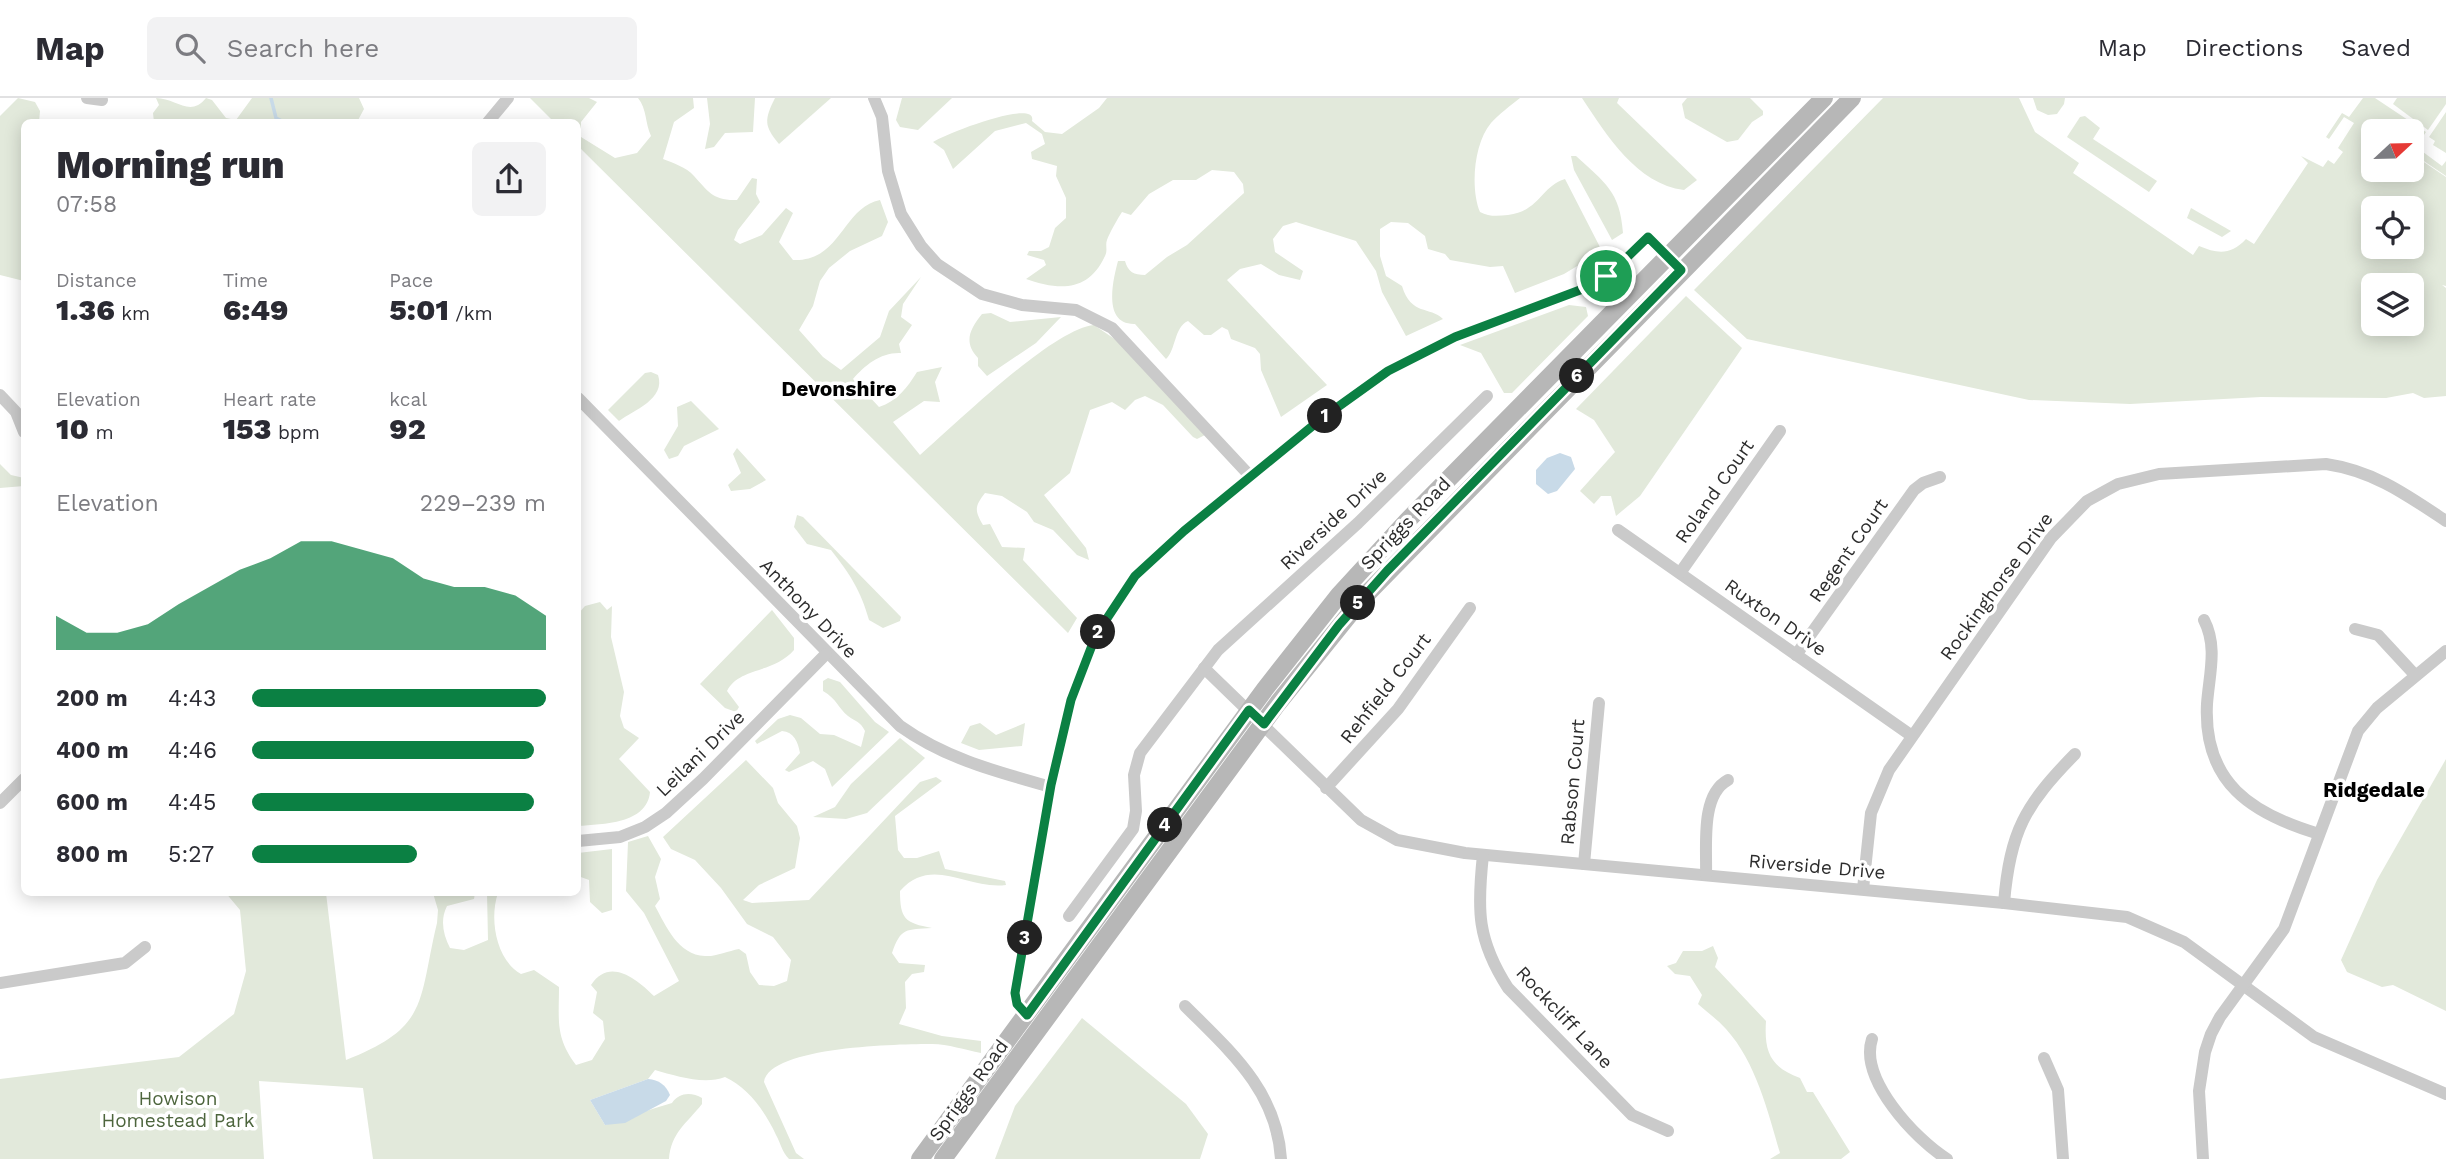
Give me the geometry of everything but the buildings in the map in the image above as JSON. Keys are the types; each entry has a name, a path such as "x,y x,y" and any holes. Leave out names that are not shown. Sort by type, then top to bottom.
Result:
{"main road":[{"name":"Spriggs Road","path":"920,1159 1320,617 1382,547 1824,98"},
{"name":"Spriggs Road","path":"943,1159 1339,625 1378,581 1852,98"}],"street":[{"path":"87,98 102,100"},
{"path":"490,119 508,98"},
{"path":"874,98 882,117 888,171 897,204 907,227 937,264 982,294 1022,305 1076,310 1112,328 1251,477"},
{"path":"1027,1015 1017,1004 1015,993 1051,787 1071,700 1105,617 1135,576 1154,556 1321,419 1388,371 1455,337 1588,287 1614,270 1648,237 1681,270"},
{"path":"0,395 16,412 21,424"},
{"name":"Riverside Drive","path":"1069,916 1133,829 1136,811 1134,775 1140,753 1221,646 1358,523 1487,396"},
{"name":"Anthony Drive","path":"581,401 886,713 921,740 966,762 1051,787"},
{"name":"Roland Court","path":"1680,573 1780,431"},
{"name":"Rockinghorse Drive","path":"1863,889 1869,824 1876,798 1889,770 2051,538 2087,501 2118,484 2160,474 2326,464 2348,467 2379,478 2446,522"},
{"name":"Regent Court","path":"1797,655 1914,490 1923,483 1940,477"},
{"name":"Ruxton Drive","path":"1618,530 1912,736"},
{"name":"Rehfield Court","path":"1326,788 1398,709 1470,608"},
{"path":"2204,620 2213,649 2207,719 2209,737 2221,770 2241,797 2265,815 2319,834"},
{"path":"2355,629 2378,635 2415,676"},
{"path":"2203,1159 2199,1091 2205,1052 2215,1026 2284,929 2358,731 2377,708 2446,651"},
{"name":"Leilani Drive","path":"581,841 620,837 645,827 666,813 704,779 827,654"},
{"name":"Riverside Drive","path":"1204,668 1361,820 1397,840 1434,849 1483,855 2106,913 2144,922 2184,942 2314,1037 2446,1094"},
{"name":"Rabson Court","path":"1584,864 1599,703"},
{"path":"2004,903 2009,854 2022,819 2035,798 2075,754"},
{"path":"1706,875 1711,803 1718,787 1728,780"},
{"path":"0,803 21,782"},
{"name":"Rockcliff Lane","path":"1483,855 1478,898 1482,934 1496,969 1508,988 1632,1115 1668,1130"},
{"path":"0,983 125,963 145,947"},
{"path":"1185,1006 1240,1062 1262,1091 1276,1126 1281,1159"},
{"path":"1872,1039 1871,1065 1891,1102 1913,1133 1947,1159"},
{"path":"2044,1059 2058,1090 2063,1159"}],"green space":[{"path":"18,98 35,102 40,111 39,119 21,119 21,280 0,275 0,116"},
{"path":"156,98 188,107 200,104 206,98 212,100 226,118 231,119 154,119 153,113 159,105"},
{"path":"252,98 359,98 364,109 359,119 237,119"},
{"path":"530,98 589,98 597,102 581,122 581,119 551,119"},
{"path":"638,98 693,98 694,108 674,122 663,159 687,170 707,190 722,199 737,200 752,178 757,179 756,194 760,202 738,230 734,240 740,244 762,235 786,208 793,213 779,242 793,260 821,253 832,244 857,213 880,200 888,222 882,236 850,251 829,268 820,281 813,306 799,330 823,357 841,370 880,337 889,311 921,277 903,304 901,317 912,325 899,344 901,353 874,360 853,379 879,407 901,393 917,372 942,367 935,382 940,402 924,401 893,422 920,455 1004,380 1054,343 1094,325 1119,342 1205,435 1197,439 1193,437 1163,405 1145,396 1135,400 1125,410 1112,402 1090,410 1070,473 1044,495 1086,548 1089,560 1077,555 1053,530 1034,522 1027,512 1002,496 985,493 977,508 983,525 990,524 1002,547 1025,548 1023,560 1077,618 1068,633 581,149 581,137 615,158 637,153 651,136"},
{"path":"707,98 755,98 753,132 725,133 714,147 705,149 710,124"},
{"path":"775,98 831,98 779,144 770,132 767,122"},
{"path":"902,98 952,98 918,130 900,127 896,120"},
{"path":"1107,98 1520,98 1491,123 1481,142 1475,166 1475,191 1480,212 1497,216 1519,213 1534,204 1550,187 1565,179 1602,251 1564,274 1515,293 1503,266 1490,267 1450,260 1445,254 1428,249 1425,236 1408,223 1391,222 1380,229 1380,256 1386,276 1402,286 1410,302 1443,319 1406,336 1382,292 1376,271 1356,241 1296,222 1283,226 1273,239 1275,252 1303,271 1300,280 1279,275 1261,264 1240,269 1227,280 1327,385 1281,417 1261,370 1260,354 1255,348 1231,339 1228,330 1222,327 1211,335 1204,335 1188,321 1180,328 1166,359 1135,324 1118,317 1112,300 1118,261 1125,261 1132,272 1145,275 1187,245 1244,193 1243,184 1234,172 1212,170 1196,180 1173,180 1149,194 1131,215 1122,212 1107,240 1105,256 1090,277 1071,286 1049,285 1026,279 1046,265 1044,260 1027,255 1029,251 1041,251 1049,247 1055,228 1066,218 1066,198 1056,176 1057,166 1032,159 1031,152 1045,144 1042,134 1026,123 995,131 953,169 944,150 933,142 972,125 1021,113 1030,115 1032,121 1045,132 1062,134 1099,108"},
{"path":"1582,98 1619,98 1617,103 1697,180 1684,190 1667,186 1652,178 1625,156"},
{"path":"1687,98 1750,98 1763,111 1763,115 1752,122 1738,140 1727,142 1685,118 1682,104"},
{"path":"1883,98 2019,98 2035,132 2079,163 2073,173 2193,255 2199,246 2224,252 2235,248 2246,239 2254,244 2308,163 2301,156 2323,167 2328,160 2334,164 2343,152 2338,148 2354,123 2344,117 2329,139 2326,137 2342,113 2349,117 2363,98 2375,98 2406,119 2361,119 2361,182 2424,182 2424,162 2446,177 2446,286 2442,285 2446,288 2446,396 2424,398 2413,393 2386,398 2261,397 2130,404 2029,400 1747,339 1694,290"},
{"path":"2033,98 2065,98 2057,114 2048,115 2037,110"},
{"path":"2397,98 2446,98 2446,104 2428,130 2424,127 2424,119 2413,119 2393,104"},
{"path":"2446,112 2446,153 2433,145 2435,141 2429,137"},
{"path":"2085,116 2100,128 2093,139 2157,181 2149,192 2067,137 2080,117"},
{"path":"2424,153 2442,166 2446,161 2446,176 2424,161"},
{"path":"1571,156 1576,156 1595,174 1614,197 1623,233 1612,240 1574,170"},
{"path":"2191,208 2231,231 2222,237 2187,218"},
{"path":"1686,296 1742,348 1640,496 1616,516 1611,496 1601,496 1594,504 1580,491 1615,452 1594,420 1576,409"},
{"path":"1569,305 1586,307 1588,316 1512,393 1504,393 1481,353 1460,345"},
{"path":"991,313 1010,322 1061,317 1036,343 987,376 978,366 970,336 982,314"},
{"path":"645,373 658,375 657,391 647,403 619,421 608,410"},
{"path":"691,401 719,429 684,446 678,456 669,459 664,450 678,426 677,407"},
{"path":"737,448 766,480 750,489 731,491 728,485 741,473 733,454"},
{"path":"0,464 11,475 21,477 21,486 0,488"},
{"path":"797,515 803,517 901,617 900,621 883,628 869,620 854,583 844,567 831,550 807,544 794,527"},
{"path":"600,602 607,610 612,606 611,637 624,692 620,716 624,728 639,738 619,759 650,792 641,811 632,816 611,823 581,826 581,611 585,606"},
{"path":"772,610 794,638 794,650 786,658 732,683 727,691 739,707 736,712 725,708 700,684"},
{"path":"828,678 840,682 875,722 889,732 832,787 825,769 813,761 789,772 785,770 800,753 797,741 790,733 782,731 757,744 755,741 778,719 790,715 801,718 820,734 834,735 861,747 865,731 860,723 848,716 823,691 823,681"},
{"path":"980,723 996,735 1025,723 1022,746 979,750 961,743 970,726"},
{"path":"900,738 925,758 867,813 846,819 813,817 835,807 851,784"},
{"path":"2446,759 2446,1011 2393,985 2382,987 2347,972 2341,960 2377,880"},
{"name":"Howison Homestead Park","path":"746,760 773,788 778,803 797,826 800,838 795,868 759,885 743,900 752,903 809,900 920,782 936,777 942,781 895,816 898,850 904,858 917,858 939,851 945,869 1005,881 1006,885 977,883 937,875 912,881 900,891 901,908 906,918 932,928 906,931 898,938 892,953 899,963 925,965 924,972 912,974 905,982 906,1008 899,1024 942,1036 981,1041 981,1053 938,1044 839,1049 788,1061 771,1070 764,1082 796,1153 804,1159 789,1159 762,1110 749,1094 733,1081 725,1077 690,1079 655,1070 648,1079 590,1100 605,1125 672,1103 682,1095 690,1094 702,1098 702,1104 676,1135 669,1159 373,1159 363,1088 259,1081 264,1159 0,1159 0,1079 179,1057 234,1014 246,971 240,910 228,896 326,896 346,1060 393,1036 407,1023 416,1009 437,923 438,910 434,896 474,896 474,899 447,906 444,916 444,932 450,948 464,950 488,940 487,896 497,896 494,915 500,949 512,968 521,974 534,970 559,987 559,1019 564,1046 576,1065 592,1060 605,1039 603,1021 593,1013 597,992 591,985 598,977 606,972 622,973 654,996 679,981 644,913 626,891 628,842 648,836 661,859 655,877 660,899 655,906 680,945 687,951 705,956 739,949 746,954 750,972 759,985 774,986 787,981 791,960 773,937 747,924 721,888 695,860 671,849 663,837"},
{"path":"612,849 612,910 602,913 590,902 589,880 581,877 581,853"},
{"path":"1713,946 1718,958 1715,967 1766,1021 1766,1041 1771,1057 1782,1069 1800,1078 1807,1092 1813,1092 1850,1152 1841,1159 1770,1159 1780,1153 1760,1088 1745,1057 1726,1029 1698,1004 1702,995 1690,976 1675,974 1667,966 1676,963 1683,951 1702,951"},
{"path":"1082,1018 1186,1104 1208,1134 1200,1159 995,1159 1015,1106"}],"water":[{"path":"1560,453 1571,457 1575,469 1557,491 1548,494 1536,484 1536,470 1547,458"},
{"path":"648,1079 659,1082 666,1088 670,1095 666,1101 625,1123 605,1125 590,1100"}],"waterway":[{"path":"271,98 278,119"}],"district":[{"name":"Devonshire","path":"839,389"},
{"name":"Ridgedale","path":"2374,790"}],"route":[{"path":"1648,237 1681,270 1387,571 1339,625 1264,724 1249,710 1027,1015 1017,1004 1015,993 1063,728 1083,665 1105,617 1119,596 1154,556 1321,419 1388,371 1455,337 1588,287 1606,276 1648,237"}]}
